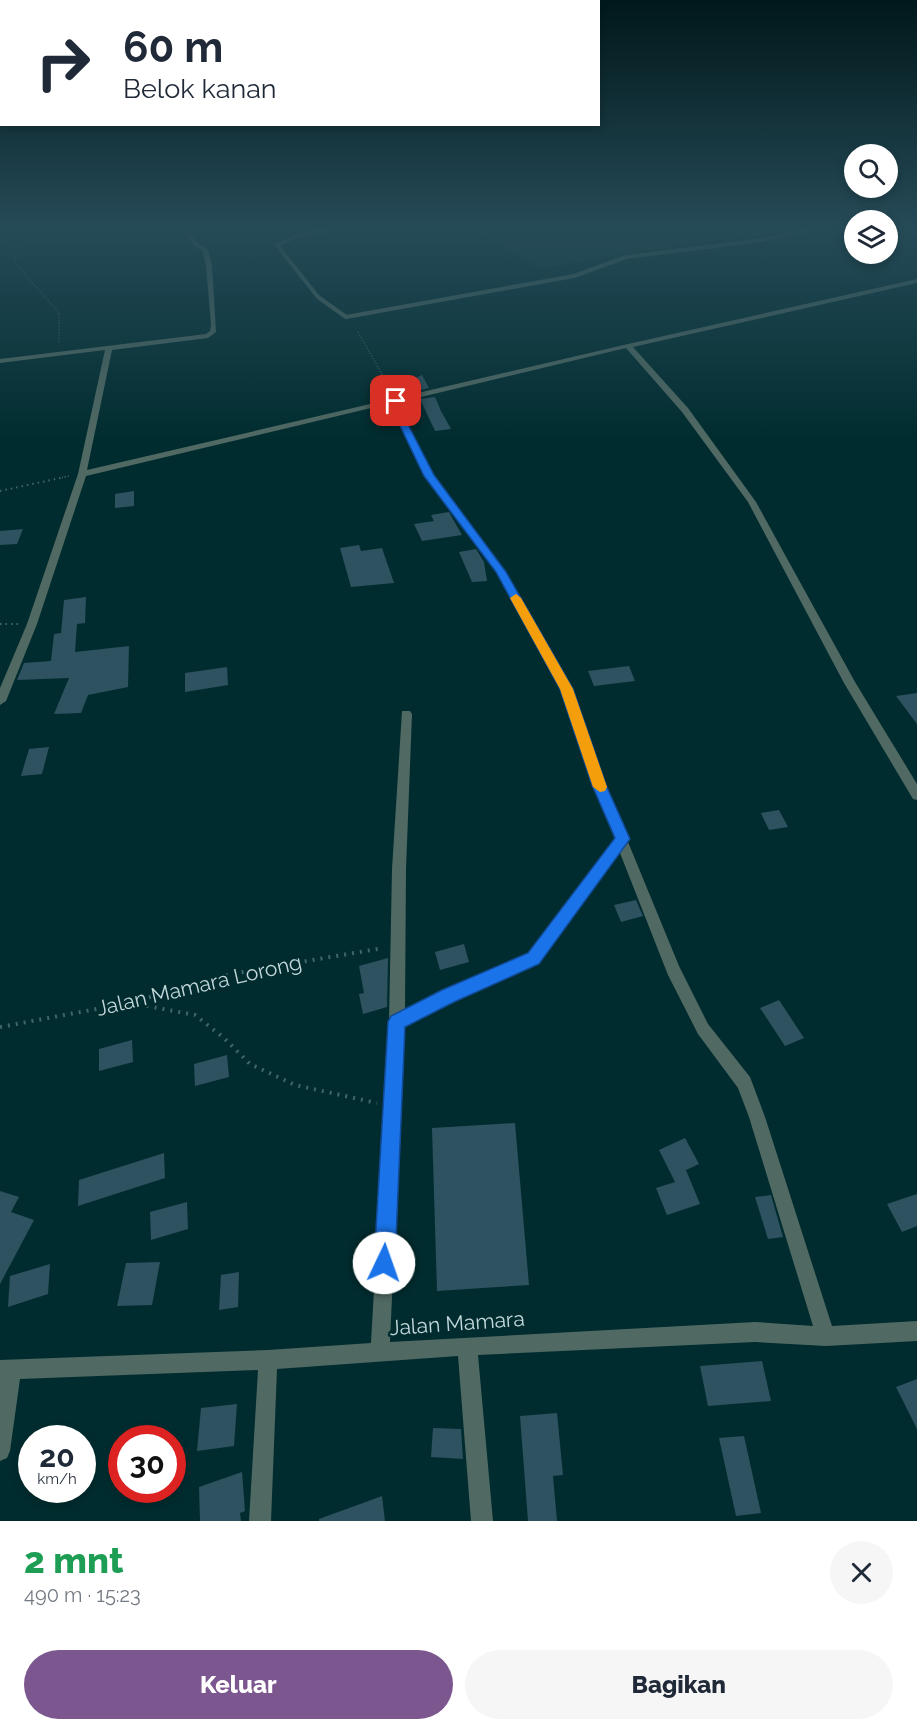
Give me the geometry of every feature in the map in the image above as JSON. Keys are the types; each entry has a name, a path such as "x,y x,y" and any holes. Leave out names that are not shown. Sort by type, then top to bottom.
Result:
{"street":[{"path":"0,361 202,338 213,332 211,298"},
{"path":"82,474 842,298"},
{"path":"628,346 685,410 752,502 849,683 917,795"},
{"path":"0,701 32,624 82,474 109,348"},
{"path":"396,401 397,411 429,476 501,572 566,689 599,785 623,839 673,970 702,1029 744,1083 757,1117 826,1336"},
{"path":"380,1352 397,1022 397,945 406,714"},
{"path":"397,1022 448,996 533,958 623,839"},
{"name":"Jalan Mamara","path":"6,1370 268,1360 467,1346 755,1332 826,1336 917,1331"},
{"path":"467,1346 482,1521"},
{"path":"260,1521 268,1360"},
{"path":"0,1451 6,1370"}],"lane":[{"path":"321,298 335,313 346,317 452,298"}],"path":[{"path":"46,298 59,313 60,337 57,354"},
{"path":"358,332 396,401"},
{"path":"0,490 82,474"},
{"name":"Jalan Mamara Lorong","path":"0,1027 129,1003 231,974 397,945"},
{"path":"129,1003 195,1015 224,1038 250,1064 295,1085 360,1097 392,1107"}],"building":[{"path":"422,375 429,388 416,391 411,380"},
{"path":"435,397 451,429 435,431 420,399"},
{"path":"134,491 134,506 115,508 115,494"},
{"path":"449,512 462,535 422,541 414,524 434,521 431,515"},
{"path":"23,529 17,544 0,545 0,531"},
{"path":"359,545 361,551 382,548 394,583 351,587 340,548"},
{"path":"476,549 484,562 487,581 472,582 459,552"},
{"path":"86,597 85,623 77,624 75,652 129,646 128,687 88,695 81,713 54,714 69,678 17,680 24,663 51,661 54,634 61,633 64,600"},
{"path":"629,666 635,681 594,686 588,671"},
{"path":"227,667 228,685 185,692 185,673"},
{"path":"917,693 917,724 896,696"},
{"path":"49,747 42,774 21,776 29,749"},
{"path":"779,810 788,827 769,830 761,813"},
{"path":"636,900 643,916 621,922 614,905"},
{"path":"464,944 469,962 440,970 435,952"},
{"path":"388,958 387,1007 363,1014 359,994 364,993 359,966"},
{"path":"779,1000 804,1038 785,1046 760,1008"},
{"path":"132,1040 133,1062 99,1071 99,1049"},
{"path":"227,1055 229,1077 195,1086 194,1064"},
{"path":"515,1123 529,1285 437,1291 432,1128"},
{"path":"685,1138 699,1164 686,1170 700,1204 667,1215 656,1188 675,1182 659,1150"},
{"path":"164,1153 165,1178 78,1206 79,1180"},
{"path":"0,1191 19,1197 11,1212 34,1220 0,1284"},
{"path":"917,1194 917,1226 902,1232 887,1204"},
{"path":"771,1195 783,1237 768,1239 755,1197"},
{"path":"187,1202 188,1229 151,1240 150,1212"},
{"path":"160,1262 152,1305 117,1306 126,1263"},
{"path":"50,1264 48,1294 8,1307 10,1276"},
{"path":"239,1272 238,1307 219,1310 221,1275"},
{"path":"762,1361 771,1401 708,1406 700,1366"},
{"path":"917,1379 917,1429 896,1387"},
{"path":"237,1404 234,1446 197,1451 201,1408"},
{"path":"557,1413 563,1475 553,1476 557,1521 528,1521 520,1416"},
{"path":"433,1428 461,1429 463,1459 431,1457"},
{"path":"744,1436 761,1513 736,1516 719,1438"},
{"path":"242,1472 245,1511 240,1513 241,1521 200,1521 199,1487"},
{"path":"382,1496 385,1521 319,1521 319,1519"}],"slow traffic":[{"path":"516,598 566,689 600,787"}],"route":[{"path":"384,1263 397,1022 448,996 533,958 623,839 599,785 576,714 555,667 501,572 429,476 397,411 396,401"}]}
